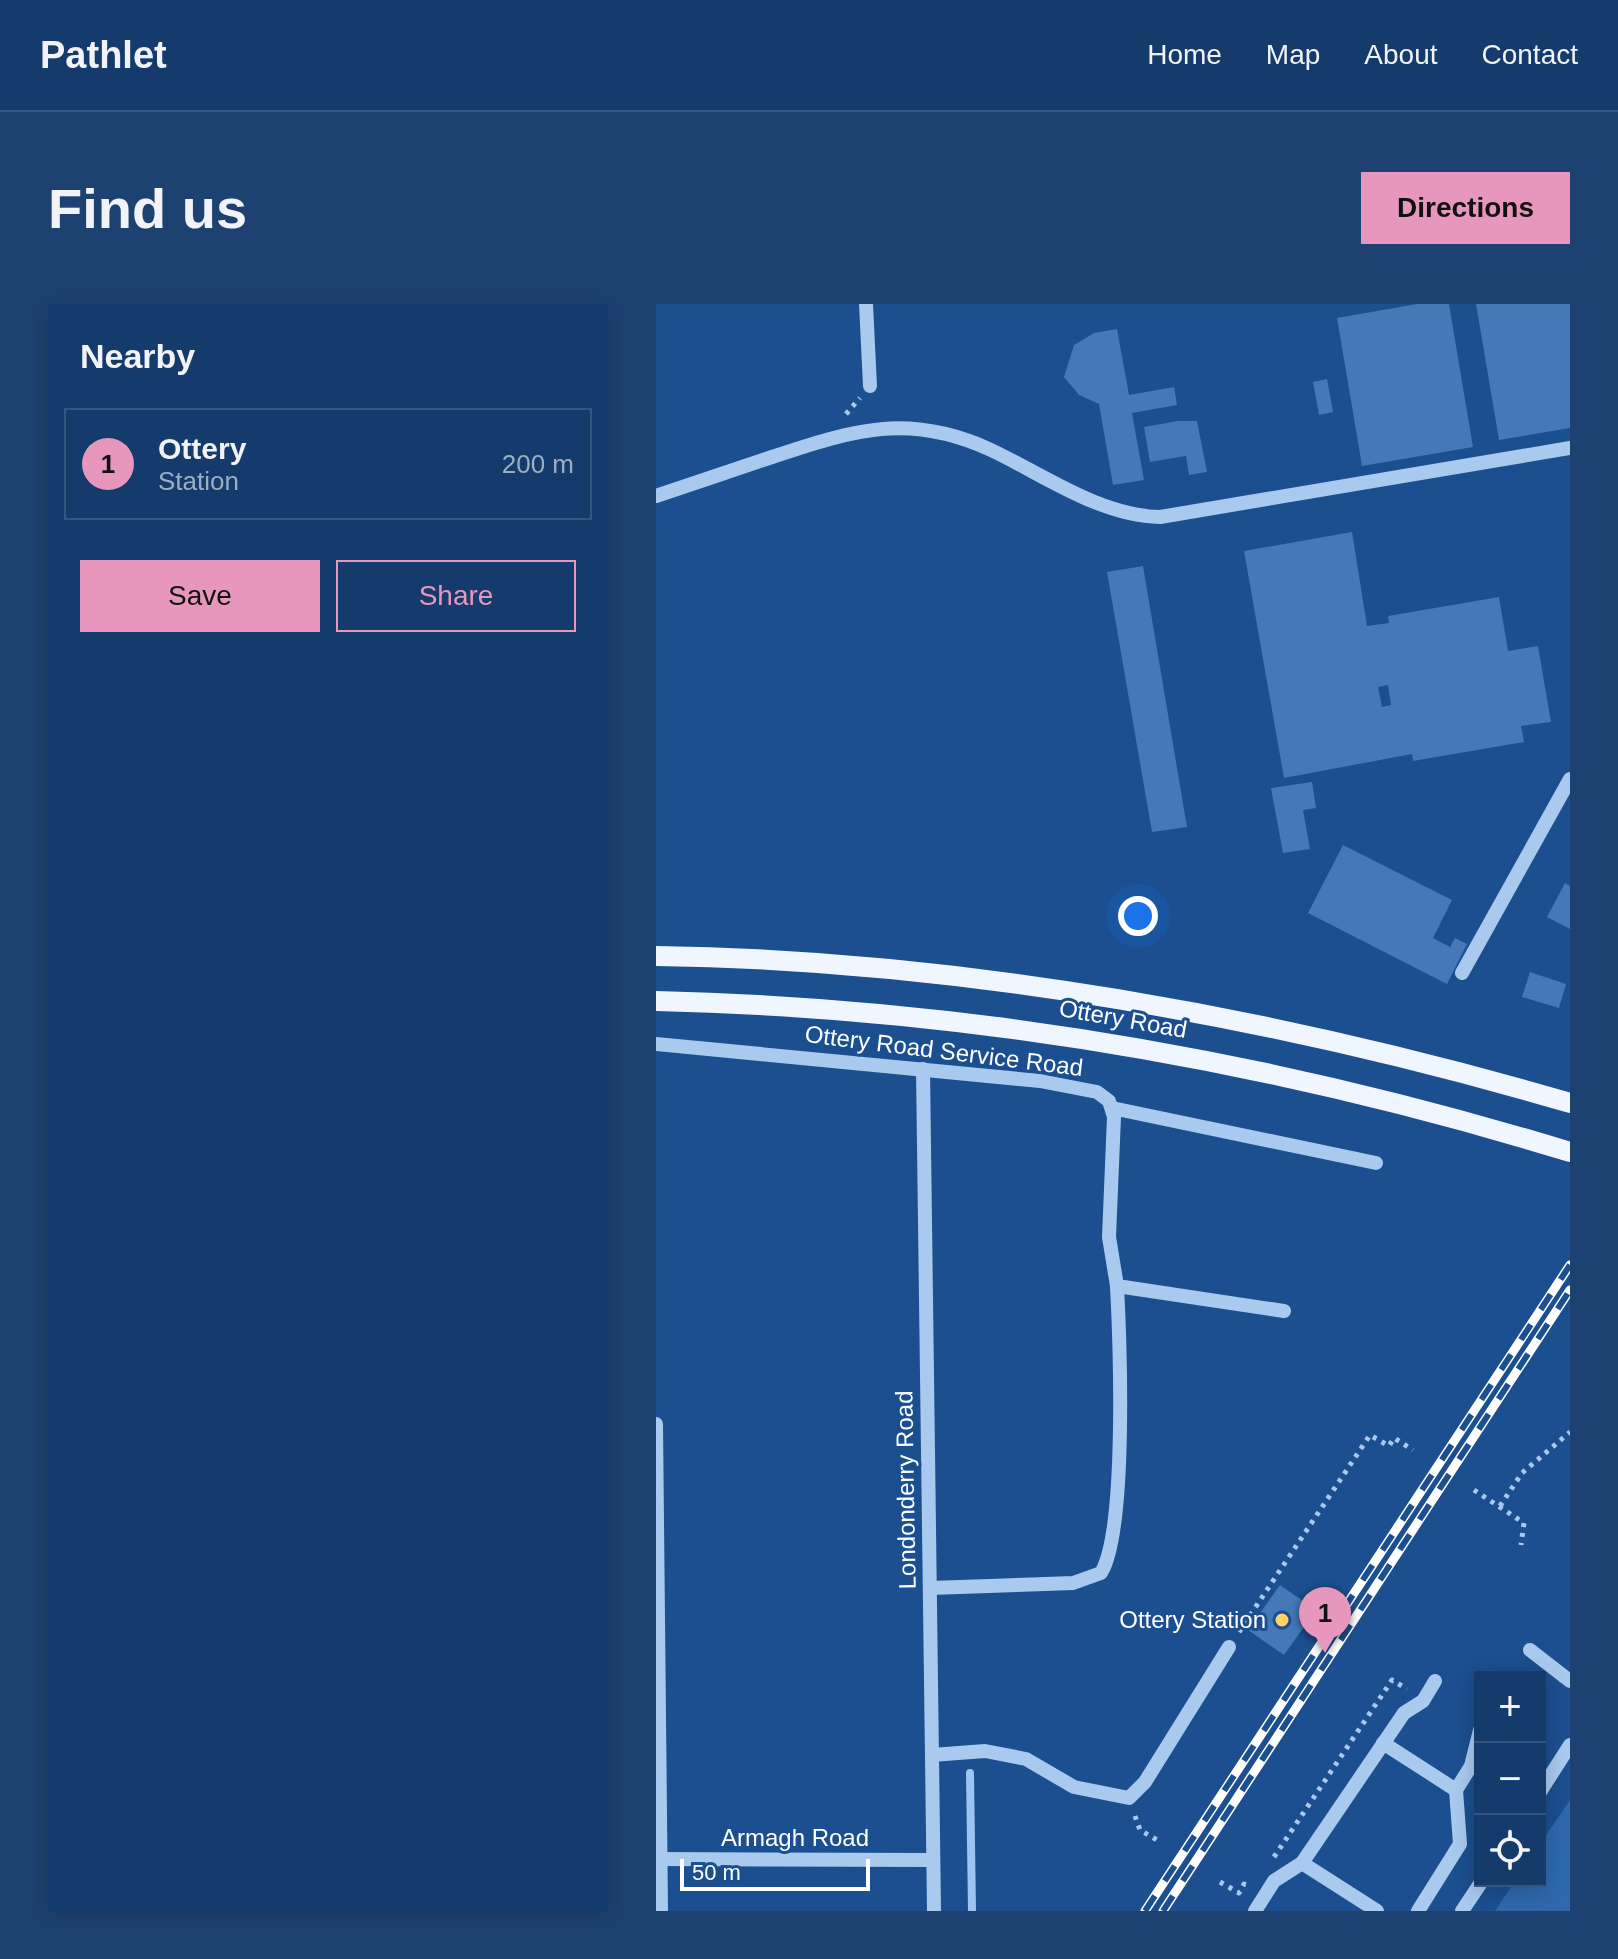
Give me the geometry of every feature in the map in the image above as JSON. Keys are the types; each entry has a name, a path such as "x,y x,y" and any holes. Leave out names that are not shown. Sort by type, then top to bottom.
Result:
{"main road":[{"name":"Ottery Road","path":"656,956 816,963 1144,1005 1408,1059 1570,1103"},
{"name":"Ottery Road","path":"656,1001 848,1011 1111,1043 1202,1059 1385,1100 1570,1152"}],"street":[{"path":"866,304 870,386"},
{"path":"656,496 846,432 890,427 930,430 968,440 1084,497 1137,517 1160,517 1570,448"},
{"path":"1462,973 1570,779"},
{"name":"Ottery Road Service Road","path":"656,1044 1040,1081 1091,1091 1104,1096 1112,1108 1376,1163"},
{"name":"Londonderry Road","path":"923,1069 934,1911"},
{"path":"930,1588 1073,1583 1101,1573 1108,1559 1114,1509 1121,1363 1117,1286 1109,1237 1112,1108"},
{"path":"1117,1286 1284,1311"},
{"path":"656,1424 658,1859 661,1911"},
{"path":"932,1755 985,1751 1026,1759 1074,1787 1101,1795 1129,1798 1145,1782 1229,1647"},
{"path":"1530,1650 1570,1681"},
{"path":"1255,1911 1274,1881 1302,1863 1404,1713 1423,1701 1435,1681"},
{"path":"1383,1743 1456,1790"},
{"path":"1418,1911 1460,1844 1456,1790 1471,1766 1477,1743"},
{"path":"1546,1783 1570,1745"},
{"name":"Armagh Road","path":"658,1859 933,1860"},
{"path":"1302,1863 1377,1911"},
{"path":"1462,1911 1478,1887"}],"path":[{"path":"1500,1506 1522,1473 1570,1432"},
{"path":"1229,1647 1370,1435 1389,1446 1394,1438 1413,1450"},
{"path":"1474,1490 1524,1523 1521,1545"},
{"path":"1270,1863 1392,1680 1412,1692"},
{"path":"1140,1830 1157,1840"},
{"path":"1220,1882 1239,1893 1244,1884 1253,1889 1262,1876"}],"shaded area":[{"path":"1570,1800 1570,1911 1495,1911 1511,1887 1546,1887 1546,1835"}],"building":[{"path":"1417,304 1449,304 1473,447 1362,466 1337,318"},
{"path":"1476,304 1570,304 1570,428 1499,440"},
{"path":"1117,329 1129,395 1174,387 1177,405 1132,413 1144,480 1113,485 1099,404 1079,395 1064,377 1074,345 1094,333"},
{"path":"1327,379 1333,412 1319,415 1313,382"},
{"path":"1197,421 1207,472 1189,475 1186,456 1150,462 1144,427"},
{"path":"1352,532 1367,626 1389,623 1388,616 1499,597 1508,651 1538,646 1551,722 1521,726 1524,742 1413,761 1412,754 1284,778 1244,551","holes":["1388,685 1391,705 1382,707 1378,687"]},
{"path":"1143,566 1187,827 1152,832 1107,572"},
{"path":"1312,782 1316,808 1303,810 1310,849 1283,853 1271,788"},
{"path":"1343,845 1452,900 1433,938 1450,947 1455,938 1467,944 1447,984 1308,913"},
{"path":"1565,883 1570,886 1570,929 1547,917"},
{"path":"1530,972 1566,984 1559,1008 1522,997"},
{"name":"Ottery Station","path":"1280,1585 1316,1610 1284,1655 1248,1630"}],"waterway":[{"path":"970,1773 972,1911"}],"railway":[{"path":"1145,1911 1570,1265"},
{"path":"1163,1911 1570,1290"}],"place":[{"name":"Ottery Station","path":"1282,1620"},
{"name":"Ottery","path":"1325,1653"}]}
